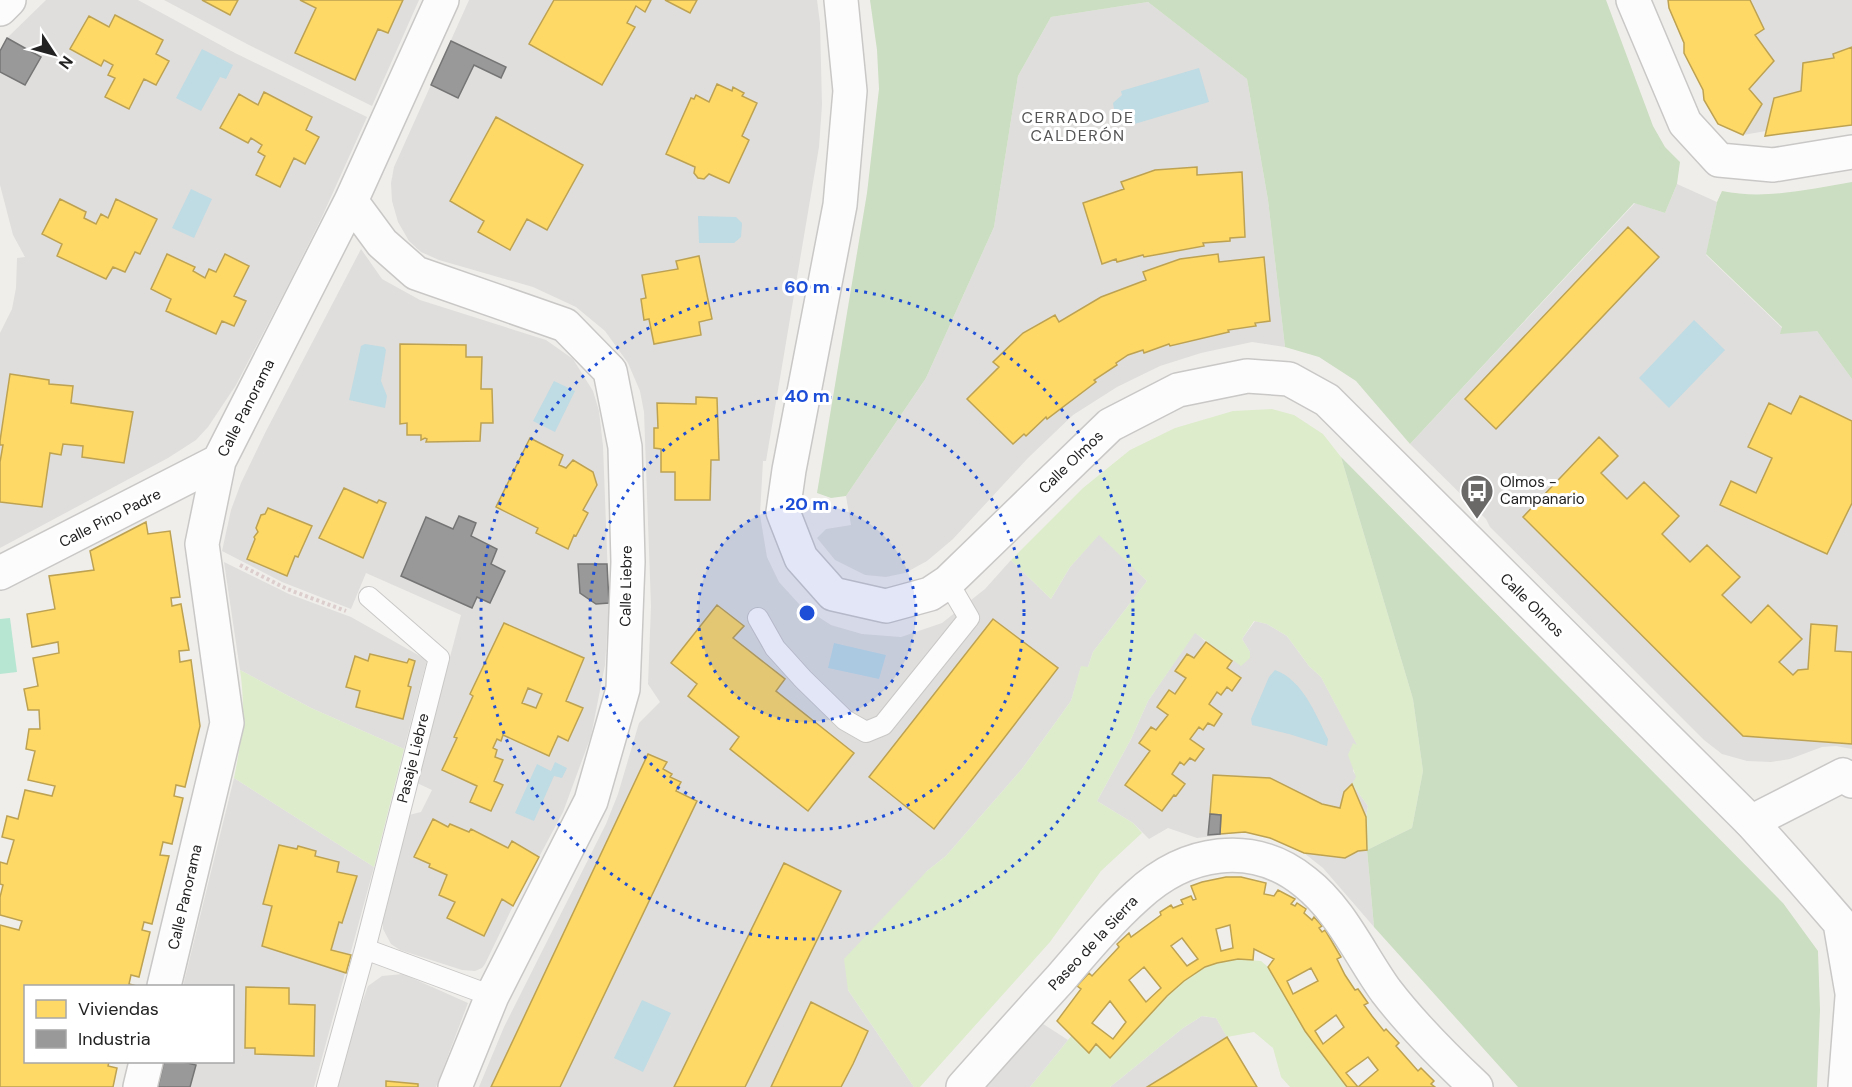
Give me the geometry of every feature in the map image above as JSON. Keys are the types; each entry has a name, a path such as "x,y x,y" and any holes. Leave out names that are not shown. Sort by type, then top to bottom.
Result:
{"street":[{"path":"0,9 9,0"},
{"name":"Calle Panorama","path":"164,985 227,723 202,544 219,461 351,201 442,0"},
{"name":"Calle Olmos","path":"841,0 850,91 840,205 783,512 801,558 833,594 886,606 930,594 948,582 1110,425 1178,390 1247,376 1289,379 1327,400 1751,822 1840,923 1852,995 1845,1087"},
{"path":"1633,0 1685,123 1719,160 1773,165 1852,152"},
{"name":"Calle Liebre","path":"351,201 382,243 416,273 564,325 610,371 625,447 628,562 623,689 591,801 492,996 455,1087"},
{"name":"Calle Pino Padre","path":"0,573 219,461"},
{"path":"1751,822 1843,775 1852,781"},
{"name":"Paseo de la Sierra","path":"963,1087 1138,895 1168,874 1203,858 1238,854 1271,862 1305,882 1331,908 1387,992 1445,1058 1476,1087"},
{"path":"140,1087 146,1063"}],"lane":[{"path":"758,618 775,648 803,679 845,720 866,732 883,725 969,618 948,582"},
{"name":"Pasaje Liebre","path":"327,1087 439,658 369,597"},
{"path":"364,949 492,996"}],"path":[{"path":"236,564 287,589 337,608"}],"shaded area":[{"path":"46,0 138,0 235,53 367,117 321,219 286,289 236,385 208,427 196,440 168,458 0,548 0,333 12,309 16,288 17,258 25,257 13,235 0,185 0,51 7,38"},
{"path":"164,0 419,0 372,106"},
{"path":"469,0 817,0 820,23 822,105 819,147 766,461 763,461 760,515 767,557 779,582 800,605 831,625 862,634 901,637 942,623 985,589 1011,560 1051,599 1070,567 1099,534 1147,581 1093,652 1088,667 1081,667 1071,701 1022,769 946,856 927,871 848,990 914,1087 479,1087 504,1027 606,824 618,794 639,723 660,702 648,684 651,606 644,412 640,391 628,363 605,331 576,307 533,287 439,260 421,252 409,241 398,222 392,201 391,183 394,167"},
{"path":"1668,0 1852,0 1852,125 1765,136 1766,131 1743,135 1718,124 1704,100 1703,90 1669,8"},
{"path":"1148,2 1247,79 1268,200 1285,347 1252,342 1201,353 1160,366 1117,387 1073,415 1028,458 953,539 927,561 905,573 886,577 865,575 835,560 817,538 826,529 851,525 846,496 926,378 994,227 1018,76 1051,17"},
{"path":"1677,184 1717,202 1706,255 1782,328 1817,331 1852,379 1852,749 1836,746 1822,747 1790,759 1771,762 1747,761 1722,754 1704,740 1410,444 1635,203 1665,213"},
{"path":"361,249 382,279 420,300 546,340 573,359 593,391 599,411 603,446 609,603 605,665 591,736 563,812 485,964 475,971 462,970 400,950 391,944 383,929 409,815 421,812 432,790 417,783 461,615 366,573 351,609 282,582 222,551 231,510 241,483"},
{"path":"224,562 289,594 351,617 427,660 404,749 311,708 240,670"},
{"path":"1255,621 1267,624 1287,636 1309,666 1321,677 1358,746 1353,771 1357,777 1352,784 1368,806 1367,850 1374,927 1323,868 1304,853 1270,838 1245,832 1197,838 1168,828 1149,839 1133,823 1097,801 1131,739 1148,701 1195,632 1206,642 1250,652 1242,639"},
{"path":"234,778 374,867 314,1087 158,1087 164,1063 234,1063 234,985 183,985"},
{"path":"403,974 468,1003 436,1087 336,1087 368,986 382,976"},
{"path":"1202,1016 1216,1018 1257,1087 1110,1087 1183,1028"},
{"path":"1037,1020 1068,1040 1030,1087 983,1087"}],"green space":[{"path":"870,0 1606,0 1653,126 1665,147 1680,162 1677,184 1665,213 1634,203 1410,444 1356,381 1319,357 1285,347 1268,200 1247,79 1148,2 1051,17 1018,76 994,227 926,378 846,496 831,498 817,493 867,193 879,89 877,50"},
{"path":"1852,182 1852,379 1817,331 1780,334 1782,327 1706,254 1717,202 1722,191 1771,194"},
{"path":"1272,409 1294,415 1323,434 1341,457 1413,699 1423,771 1412,828 1367,850 1368,806 1352,784 1356,777 1348,755 1353,743 1357,745 1321,677 1309,666 1287,636 1267,624 1254,621 1242,639 1250,652 1250,658 1241,666 1195,633 1148,701 1131,739 1097,801 1133,823 1142,833 1101,871 1050,942 920,1087 914,1087 848,990 844,959 927,871 946,856 1022,769 1071,701 1081,666 1088,667 1093,652 1147,581 1099,535 1070,567 1051,599 1011,560 1083,488 1130,450 1175,428 1233,411"},
{"path":"1341,457 1783,903 1818,951 1820,1010 1817,1087 1518,1087 1374,927 1367,850 1412,828 1423,771 1413,699"},
{"path":"10,618 17,672 0,674 0,619"},
{"path":"240,670 311,708 404,749 374,867 234,778 242,724 243,698"},
{"path":"1238,959 1261,961 1268,967 1305,1031 1347,1087 1290,1087 1281,1077 1273,1048 1254,1032 1227,1037 1216,1018 1202,1016 1183,1028 1110,1087 1030,1087 1072,1035 1089,1052 1096,1044 1111,1057 1167,996 1184,981 1205,967"}],"water":[{"path":"202,49 233,65 226,79 220,77 201,111 176,98"},
{"path":"1199,68 1209,102 1131,125 1129,121 1121,120 1115,115 1113,103 1122,95 1121,91"},
{"path":"191,189 212,199 194,238 172,228"},
{"path":"698,216 736,217 742,223 741,237 734,243 699,243"},
{"path":"1694,320 1725,350 1669,408 1639,378"},
{"path":"365,344 384,347 386,350 381,381 387,396 385,408 349,400 361,346"},
{"path":"554,381 575,391 555,432 533,421"},
{"path":"834,643 886,655 879,679 828,668"},
{"path":"1275,670 1293,682 1308,699 1328,739 1327,746 1252,725 1251,719 1269,677"},
{"path":"555,762 567,768 562,778 554,776 534,821 515,813 537,764 551,771"},
{"path":"642,1000 671,1013 643,1072 614,1058"}],"building: Viviendas":[{"path":"202,0 238,0 230,15"},
{"path":"300,0 403,0 388,33 378,29 355,80 295,53 316,8"},
{"path":"554,0 651,0 645,12 636,6 627,23 635,27 602,85 529,44"},
{"path":"665,0 697,0 690,13"},
{"path":"1668,0 1750,0 1764,29 1755,35 1774,61 1749,89 1762,104 1743,135 1718,124 1704,100 1703,90 1684,53 1684,43 1669,8"},
{"path":"115,15 163,40 156,54 169,61 156,85 144,79 129,109 105,97 115,78 108,75 113,65 104,60 101,66 70,49 89,16 109,27"},
{"path":"1852,47 1852,125 1765,136 1774,98 1801,91 1803,63 1834,58 1833,54"},
{"path":"717,84 732,91 733,87 744,93 742,96 757,103 742,136 749,140 729,183 709,174 704,179 698,178 694,173 695,167 666,154 691,98 694,99 696,95 709,102"},
{"path":"264,92 312,117 306,130 319,137 305,164 294,158 280,187 256,175 265,156 258,152 262,145 251,138 248,143 220,128 239,94 258,105"},
{"path":"496,117 583,165 547,230 527,219 510,250 478,232 484,221 450,201"},
{"path":"1197,167 1197,175 1242,172 1245,237 1230,238 1230,241 1203,243 1204,246 1144,257 1143,255 1117,262 1116,259 1102,264 1083,203 1124,189 1121,182 1155,170"},
{"path":"60,199 86,212 84,218 96,224 101,214 108,218 116,199 157,219 140,254 135,252 125,272 113,267 106,279 57,256 62,244 42,234"},
{"path":"1628,227 1659,257 1496,429 1465,399"},
{"path":"167,254 195,267 193,271 205,278 209,269 216,272 225,254 249,266 234,296 246,301 234,326 222,321 216,334 166,311 171,299 151,289"},
{"path":"1218,254 1219,262 1264,257 1270,321 1128,355 1013,444 967,399 999,367 993,362 1023,333 1055,315 1059,322 1101,297 1146,280 1143,272 1180,259"},
{"path":"699,256 712,319 699,322 701,335 654,344 649,319 644,320 641,299 646,298 642,275 678,269 676,261"},
{"path":"400,344 466,345 466,357 482,357 481,389 492,389 493,423 481,423 480,441 426,442 425,438 421,440 421,435 407,435 407,423 400,424"},
{"path":"10,374 49,380 49,384 73,386 71,403 133,412 124,463 82,457 83,446 63,444 61,455 50,453 42,507 0,502 0,462 3,445 0,445 0,441"},
{"path":"1800,396 1852,421 1852,503 1827,554 1720,505 1731,481 1756,493 1772,458 1748,447 1769,403 1791,414"},
{"path":"696,397 717,398 719,460 711,460 710,500 675,500 675,472 661,472 661,449 654,448 654,428 658,428 657,403 696,404"},
{"path":"1599,437 1618,456 1601,473 1627,499 1644,482 1679,516 1662,534 1690,562 1707,545 1740,577 1722,595 1751,623 1768,605 1802,639 1779,662 1793,675 1798,670 1808,669 1811,624 1837,626 1835,651 1852,652 1852,744 1743,736 1523,517"},
{"path":"530,438 563,455 559,465 566,468 573,460 593,472 597,485 583,510 588,513 568,549 536,533 538,528 496,507"},
{"path":"344,488 377,503 379,500 386,503 363,558 319,538"},
{"path":"268,508 312,526 287,576 247,559 254,537 258,532 256,528 261,515 265,514"},
{"path":"146,522 148,534 170,531 180,597 171,598 172,606 181,604 189,650 179,651 180,662 191,660 200,726 185,787 176,785 174,796 183,798 172,844 163,842 160,855 169,856 152,924 144,922 142,930 150,932 139,977 131,975 129,984 133,985 24,985 24,1063 109,1063 108,1066 117,1068 113,1087 0,1087 0,925 19,930 22,921 0,915 3,885 0,884 0,862 7,864 14,840 2,837 7,816 18,819 25,790 52,796 55,786 28,780 35,751 26,749 29,729 40,729 39,710 28,710 24,689 38,686 33,658 59,653 58,642 32,647 27,614 55,609 49,576 94,570 90,551"},
{"path":"717,605 744,626 733,638 785,679 776,691 854,753 808,811 730,749 739,737 688,696 697,684 671,663"},
{"path":"993,619 1058,668 934,829 869,777"},
{"path":"504,623 584,658 566,701 583,708 568,741 558,736 549,756 503,735 501,741 497,739 493,748 497,750 495,757 503,760 494,781 503,785 491,811 470,802 477,786 442,770 473,696 470,694","holes":["528,688 542,694 536,708 522,703"]},
{"path":"1206,642 1232,661 1227,668 1241,678 1232,691 1227,687 1221,695 1217,692 1209,704 1222,714 1214,726 1208,723 1203,730 1199,727 1190,739 1204,749 1195,761 1190,758 1184,765 1180,762 1172,774 1185,784 1162,811 1125,785 1150,751 1139,743 1151,727 1156,730 1168,715 1157,707 1169,690 1175,694 1186,678 1175,671 1187,654 1194,658"},
{"path":"370,654 407,663 409,659 415,661 403,719 356,707 360,691 346,687 355,656 368,661"},
{"path":"648,754 667,762 663,769 672,774 670,777 681,782 676,791 697,801 560,1087 491,1087"},
{"path":"1213,775 1270,778 1322,804 1340,808 1344,792 1352,784 1366,817 1367,850 1358,851 1345,858 1304,853 1270,838 1245,832 1220,834 1221,815 1210,814"},
{"path":"433,819 448,827 450,824 469,832 471,829 508,848 512,841 539,857 513,906 502,899 484,936 447,918 455,902 439,895 447,875 414,857"},
{"path":"279,845 297,849 298,846 316,851 315,856 339,862 337,872 357,876 331,950 351,955 346,973 262,946 272,906 263,904"},
{"path":"784,863 841,891 745,1087 674,1087"},
{"path":"1226,877 1241,877 1266,883 1264,894 1274,896 1278,890 1295,899 1291,904 1295,906 1297,903 1306,909 1304,913 1312,920 1314,917 1322,926 1319,928 1322,932 1325,930 1341,957 1337,959 1345,975 1368,1003 1364,1005 1372,1016 1384,1031 1386,1029 1399,1043 1396,1046 1418,1071 1421,1068 1434,1081 1431,1084 1435,1087 1358,1087 1347,1087 1305,1031 1268,967 1274,959 1254,949 1253,960 1238,959 1217,963 1205,967 1184,981 1167,996 1110,1058 1096,1044 1089,1053 1057,1021 1081,989 1077,986 1089,973 1092,976 1119,947 1117,944 1129,933 1131,937 1171,905 1173,908 1183,904 1181,900 1191,896 1193,900 1196,899 1191,886","holes":["1230,925 1233,948 1221,951 1216,929","1182,938 1198,959 1187,966 1171,946","1144,967 1161,988 1146,1002 1129,980","1311,968 1318,981 1293,994 1287,981","1110,1001 1126,1022 1113,1039 1092,1023","1336,1015 1344,1027 1323,1044 1315,1031","1368,1057 1378,1070 1358,1087 1346,1073"]},
{"path":"246,987 289,988 289,1004 315,1005 314,1056 255,1054 255,1048 245,1048"},
{"path":"811,1002 868,1031 853,1064 841,1087 771,1087"},
{"path":"1227,1037 1257,1087 1147,1087 1170,1073"},
{"path":"386,1081 418,1084 418,1087 386,1087"}],"building: Industria":[{"path":"7,38 41,57 25,85 0,72 0,51"},
{"path":"451,41 506,67 501,78 474,65 458,98 431,85"},
{"path":"459,516 476,523 471,536 497,549 491,564 505,571 490,603 477,597 472,608 401,576 426,517 453,529"},
{"path":"578,564 607,564 609,603 596,604 580,593"},
{"path":"1210,814 1221,815 1220,834 1208,835"},
{"path":"164,1063 196,1065 190,1087 158,1087"}],"place":[{"name":"Olmos - Campanario","path":"1477,520"}],"district":[{"name":"CERRADO DE CALDERÓN","path":"1078,126"}]}
